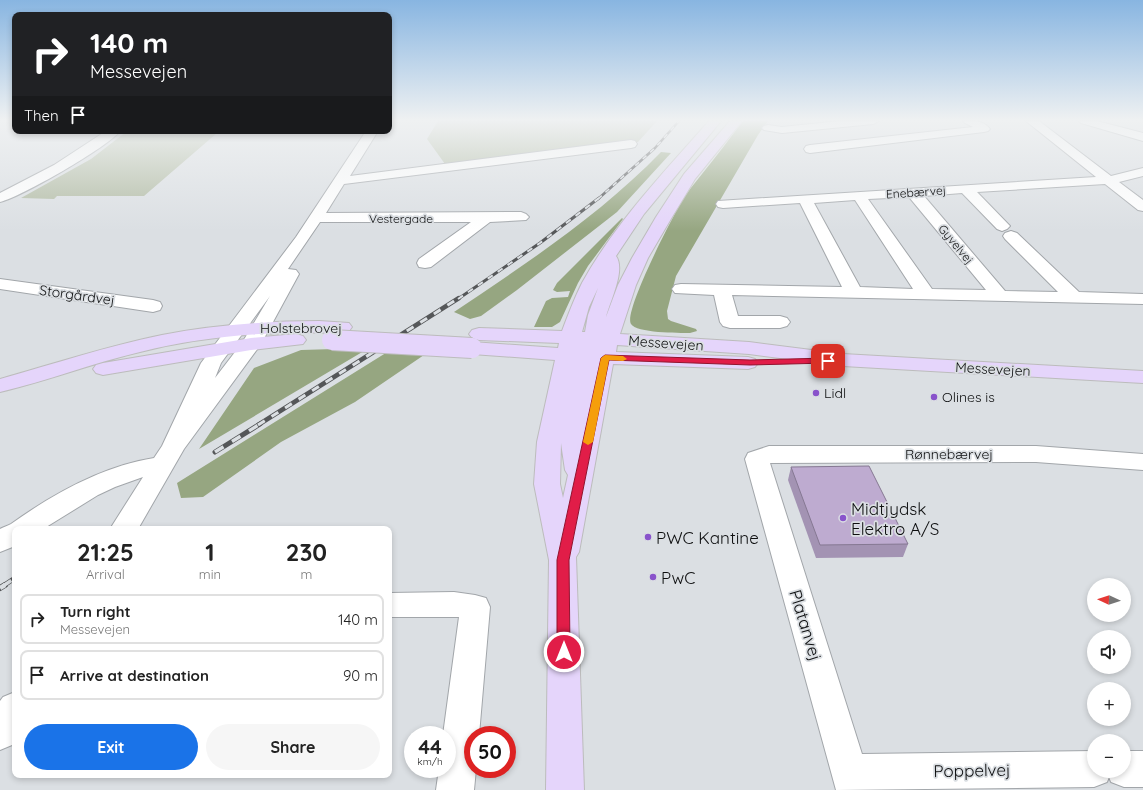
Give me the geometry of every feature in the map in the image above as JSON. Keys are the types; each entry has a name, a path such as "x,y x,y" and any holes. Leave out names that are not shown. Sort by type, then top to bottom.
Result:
{"main road":[{"path":"563,560 579,485 588,347 586,295 610,252 639,211 684,158"},
{"path":"588,347 627,285 640,258 664,217 689,177 705,158"},
{"path":"565,790 563,560 547,484 550,442 588,347 610,277 610,252"},
{"name":"Holstebrovej","path":"0,386 152,343 190,336 300,340 337,333 588,347"},
{"name":"Holstebrovej","path":"0,390 239,338"},
{"name":"Messevejen","path":"588,347 709,352 785,353 843,360 1143,377"},
{"name":"Messevejen","path":"588,347 750,363 843,360"}],"street":[{"path":"0,198 76,158"},
{"path":"126,526 168,456 237,364 239,338 354,158"},
{"path":"339,181 522,158"},
{"path":"1080,158 1143,207"},
{"name":"Enebærvej","path":"723,204 1109,180 1143,172"},
{"path":"966,189 1075,298"},
{"name":"Gyvelvej","path":"913,192 1000,296"},
{"path":"859,196 926,294"},
{"path":"805,199 854,293"},
{"path":"425,263 487,217"},
{"name":"Vestergade","path":"315,218 521,217"},
{"path":"27,526 107,479 146,467 168,456 211,363 270,312 299,257 302,239"},
{"name":"Storgårdvej","path":"0,284 153,306"},
{"path":"681,289 1143,299"},
{"path":"722,290 730,322 780,322"},
{"name":"Rønnebærvej","path":"757,459 769,454 1036,454 1143,462"},
{"name":"Platanvej","path":"757,459 852,781"},
{"path":"0,542 12,535"},
{"path":"392,605 454,604 475,607 455,790"},
{"path":"0,733 12,713"},
{"name":"Poppelvej","path":"852,781 1087,769"},
{"path":"1131,769 1143,769"}],"green space":[{"path":"188,158 144,196 57,196 54,199 21,198 91,159"},
{"path":"441,158 499,158 445,164"},
{"path":"655,158 667,158 617,212 517,290 481,316 470,319 454,312 562,237 613,197"},
{"path":"714,158 745,158 676,276 667,311 668,319 696,329 697,331 690,333 668,333 649,331 635,327 631,324 634,302 650,264 686,194"},
{"path":"622,218 623,219 588,266 578,283 560,322 552,327 534,327 546,301 552,298 568,297 570,291 557,292 553,290 557,283"},
{"path":"369,348 199,449 254,368 301,350"},
{"path":"389,351 424,355 355,402 281,442 203,497 181,498 177,483"}],"building":[{"name":"Midtjydsk Elektro A/S","path":"869,466 908,544 820,545 791,467"}],"railway":[{"path":"598,199 644,158"},
{"path":"458,299 540,243 599,198"},
{"path":"258,425 459,298"},
{"path":"215,452 260,424"},
{"path":"3,586 12,580"},
{"path":"0,588 5,585"}],"slow traffic":[{"path":"588,442 594,406 605,358 623,359"}],"place":[{"name":"Lidl","path":"816,393"},
{"name":"Olines is","path":"934,397"},
{"name":"Midtjydsk Elektro A/S","path":"843,518"},
{"name":"PWC Kantine","path":"648,537"},
{"name":"PwC","path":"653,577"}],"route":[{"path":"564,652 563,560 605,358 750,363 828,361"}]}
